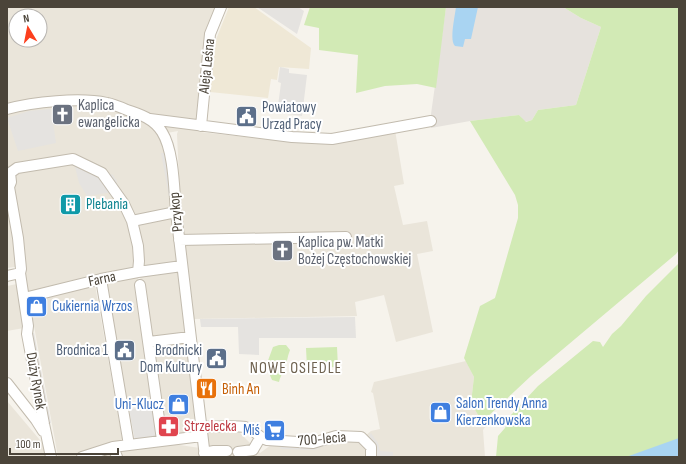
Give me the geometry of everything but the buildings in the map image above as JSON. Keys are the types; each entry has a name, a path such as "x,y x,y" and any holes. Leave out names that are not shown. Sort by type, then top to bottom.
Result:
{"street":[{"name":"Aleja Leśna","path":"201,126 210,34 221,7"},
{"name":"Przykop","path":"7,109 38,103 84,100 107,103 150,119 161,130 167,144 174,177 179,240 205,455"},
{"path":"150,119 292,137 332,139 431,121"},
{"path":"8,188 11,182 10,174 17,168 73,159 102,173 124,204 132,221 138,246 138,272"},
{"name":"Duży Rynek","path":"8,188 18,238 21,269 20,273 28,326 27,333 44,424 51,452"},
{"path":"132,221 176,212"},
{"path":"179,240 346,237"},
{"name":"Farna","path":"24,298 101,279 182,266"},
{"path":"7,276 20,273"},
{"path":"101,279 129,445"},
{"path":"140,285 162,440"},
{"path":"149,342 190,337"},
{"name":"Duży Rynek","path":"7,383 40,425 51,452"},
{"name":"700-lecia","path":"202,432 245,428 252,430 260,438 267,440 313,443 336,436 361,437 371,447 371,457"},
{"path":"82,457 115,452 129,445 202,432"},
{"path":"238,452 253,450 260,438"},
{"path":"205,455 214,451 227,452"}],"shaded area":[{"path":"7,7 217,7 204,42 198,113 199,132 323,144 395,130 404,184 394,186 403,225 427,221 433,251 417,254 433,332 396,342 384,295 355,302 357,316 194,319 180,201 178,131 161,134 166,145 198,433 164,438 140,276 137,276 140,285 155,396 127,400 104,281 95,285 123,443 75,457 58,457 23,266 7,268"},
{"path":"229,7 254,7 311,48 309,69 279,67 277,80 271,79 268,98 210,92 215,42"},
{"path":"257,7 298,7 304,11 297,34"},
{"path":"446,7 563,7 581,18 601,27 576,105 538,110 532,120 525,122 519,115 470,121 431,128 431,114"},
{"path":"280,67 289,69 289,73 307,75 302,116 281,113 282,107 278,106 281,83 278,82"},
{"path":"51,109 56,143 18,151 7,118 29,111"},
{"path":"161,153 164,153 170,202"},
{"path":"73,159 113,175 116,179 119,191 87,196 79,183"},
{"path":"17,284 24,328 7,331 7,286"},
{"path":"355,317 356,338 259,338 259,355 239,354 238,327 201,327 200,319"},
{"path":"34,333 51,423 45,424 29,334"},
{"path":"466,361 474,377 471,403 481,420 484,420 486,426 483,430 485,457 94,457 117,450 173,444 200,448 208,431 237,430 260,453 271,445 337,438 360,440 371,431 380,429 373,393 371,392 374,382"},
{"path":"7,401 45,446 47,457 7,457"},
{"path":"155,406 160,439 135,441 129,409"},
{"path":"371,433 378,443 380,451 393,452 393,457 377,457 368,438"},
{"path":"351,440 349,443 337,442 313,450 281,449 278,445"}],"green space":[{"path":"310,7 446,7 436,88 417,84 385,86 356,93 358,55 319,50 319,28 304,25"},
{"path":"563,7 679,7 679,250 531,376 484,420 481,420 471,403 474,377 464,358 480,306 495,298 518,218 518,205 515,195 470,121 519,115 526,122 532,120 538,110 576,105 601,27 581,18"},
{"path":"679,263 679,457 496,457 498,436 505,428 511,415 538,386 593,341 600,342 603,347 612,334 621,326 646,296"},
{"path":"286,345 290,350 279,382 272,380 266,366 273,347"},
{"path":"337,347 338,367 307,368 306,348"}],"water":[{"path":"456,7 478,7 471,39 465,39 463,47 455,46 452,39"},
{"path":"679,438 679,457 626,457"}],"place":[{"name":"Kaplica ewangelicka","path":"63,114"},
{"name":"Powiatowy Urząd Pracy","path":"247,116"},
{"name":"Plebania","path":"71,204"},
{"name":"Kaplica pw. Matki Bożej Częstochowskiej","path":"282,251"},
{"name":"Cukiernia Wrzos","path":"37,306"},
{"name":"Brodnica 1","path":"124,350"},
{"name":"Brodnicki Dom Kultury","path":"217,359"},
{"name":"Binh An","path":"207,389"},
{"name":"Uni-Klucz","path":"179,404"},
{"name":"Salon Trendy Anna Kierzenkowska","path":"440,412"},
{"name":"Strzelecka","path":"168,426"},
{"name":"Miś","path":"275,430"}],"district":[{"name":"NOWE OSIEDLE","path":"296,368"}]}
